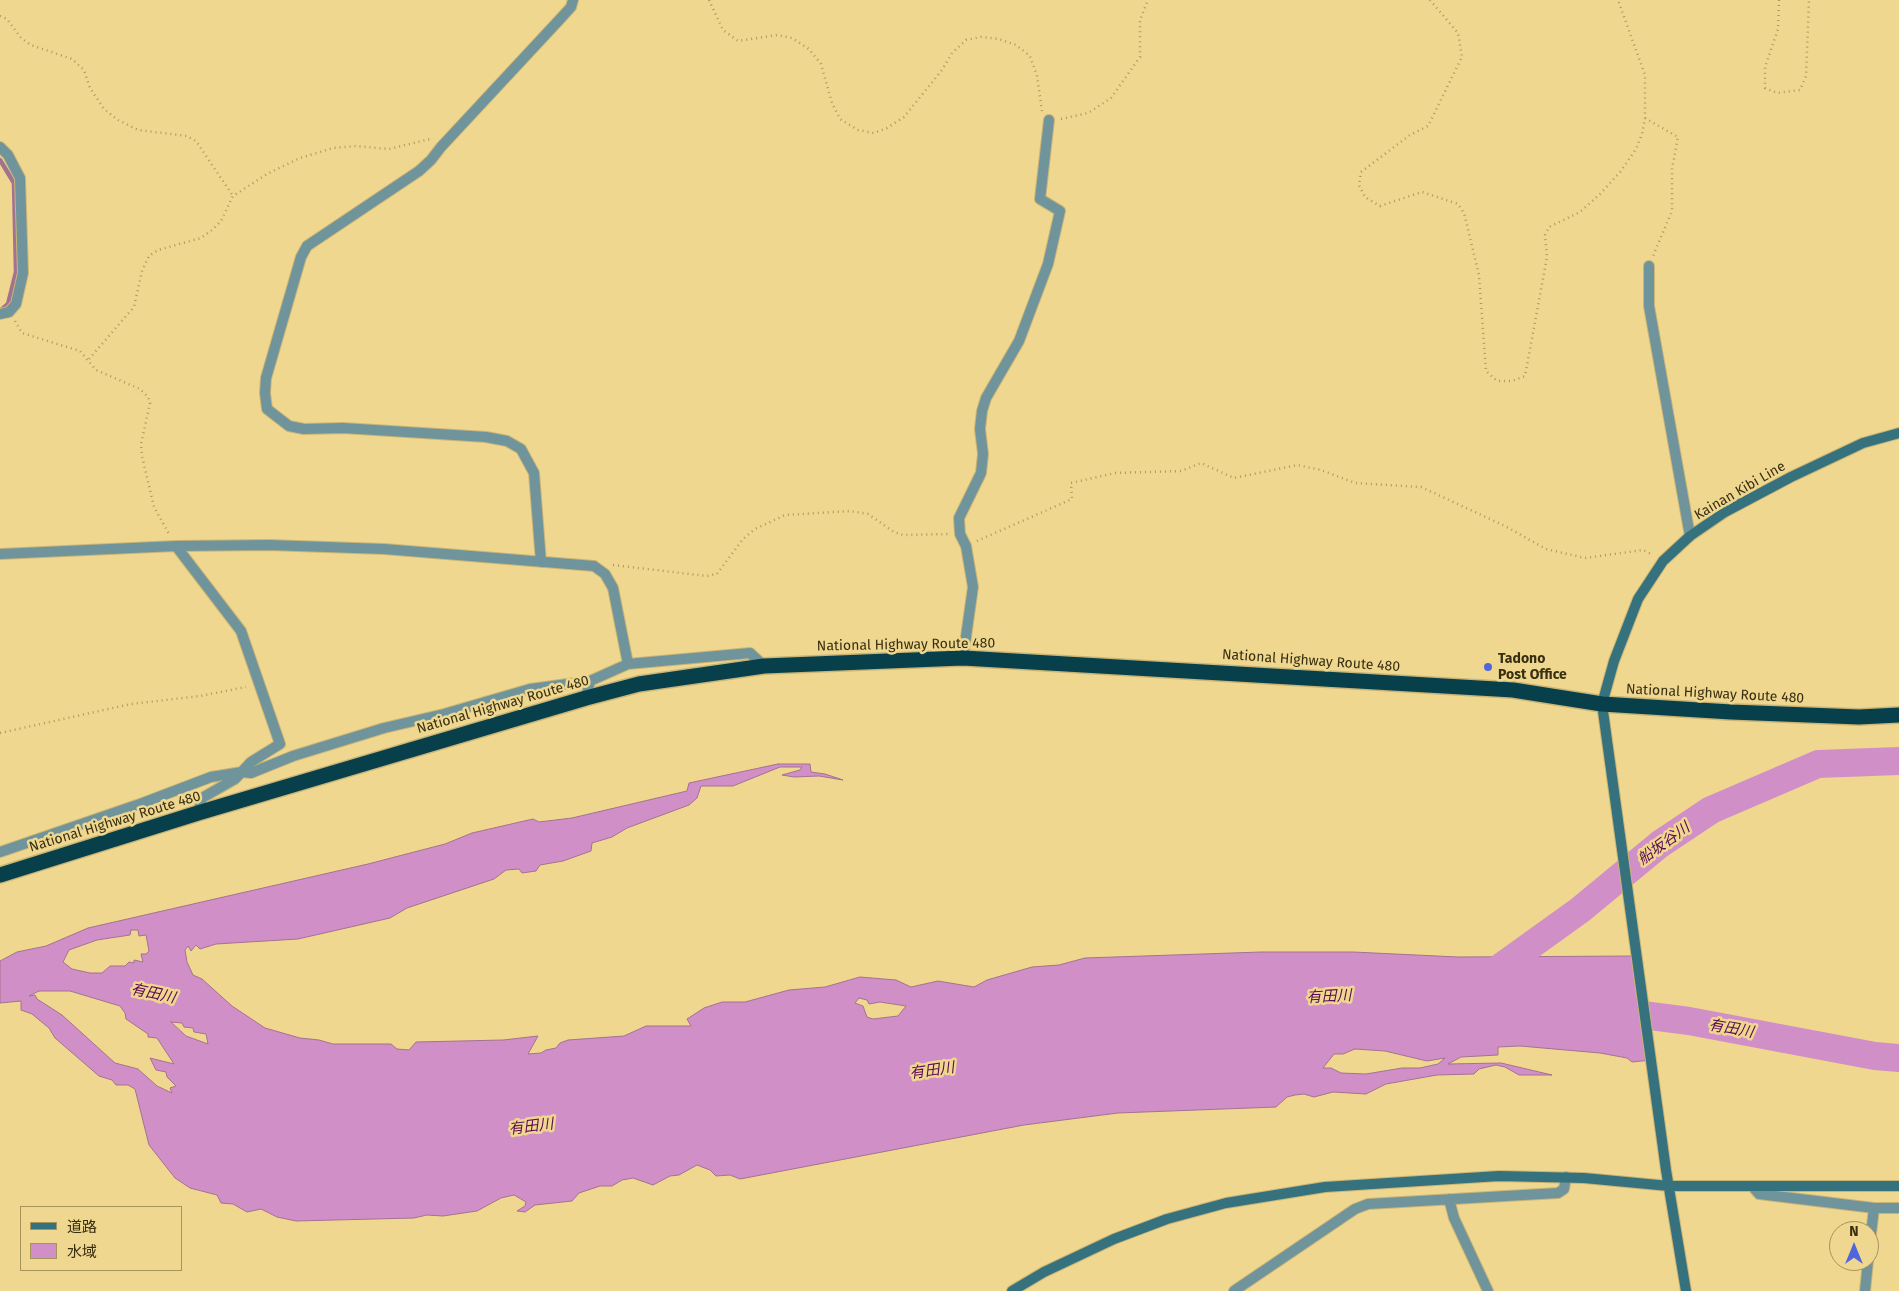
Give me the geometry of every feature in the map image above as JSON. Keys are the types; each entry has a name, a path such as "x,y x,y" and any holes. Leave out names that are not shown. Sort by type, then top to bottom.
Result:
{"highway":[{"name":"National Highway Route 480","path":"0,875 198,813 586,698 639,684 764,666 963,658 1514,690 1602,704 1731,712 1860,717 1899,715"}],"street":[{"path":"541,562 534,473 521,449 507,441 486,437 343,428 304,429 289,426 267,409 266,378 301,257 308,246 419,171 571,7 573,0"},
{"path":"963,658 973,587 966,546 960,534 959,518 962,508 980,473 983,454 980,429 986,398 1011,357 1043,279 1060,210 1040,199 1049,120"},
{"path":"0,148 14,166 20,178 22,191 23,273 16,304 4,313"},
{"path":"1650,266 1650,306 1690,536"},
{"name":"Kainan Kibi Line","path":"1686,1291 1668,1186 1602,704 1614,661 1638,599 1663,561 1690,536 1725,512 1791,477 1863,443 1899,433"},
{"path":"0,554 176,546 269,545 384,549 594,566 605,574 613,588 628,664"},
{"path":"176,546 241,631 280,744 251,762 235,779 202,798 198,813"},
{"path":"0,852 140,804 211,777 242,772 251,773 294,756 384,728 444,714 530,689 590,681 628,664 750,653 764,666"},
{"path":"586,698 590,681"},
{"path":"1012,1291 1044,1272 1114,1239 1167,1220 1226,1203 1326,1187 1499,1176 1566,1177 1668,1186 1899,1186"},
{"path":"1234,1291 1361,1206 1368,1204 1558,1193 1564,1188 1566,1177"},
{"path":"1753,1187 1759,1194 1874,1208 1899,1208"},
{"path":"1448,1199 1454,1218 1488,1291"},
{"path":"1872,1221 1874,1208"},
{"path":"1865,1291 1867,1271"}],"path":[{"path":"709,0 723,30 738,41 777,35 792,38 809,49 821,64 832,103 840,119 858,130 874,132 887,128 904,117 942,70 952,53 966,40 981,37 999,39 1016,45 1030,56 1037,76 1042,111 1049,120 1088,113 1111,98 1140,57 1140,20 1148,0"},
{"path":"1430,0 1458,33 1462,57 1428,126 1410,135 1360,172 1359,185 1365,197 1380,206 1422,192 1458,204 1464,213 1479,275 1486,371 1497,381 1512,381 1525,376 1546,257 1546,236 1549,227 1580,212 1621,171 1636,149 1645,118 1645,75 1618,0"},
{"path":"1779,0 1778,29 1765,67 1765,88 1777,93 1800,90 1806,76 1809,0"},
{"path":"0,16 7,19 21,38 31,45 72,59 84,70 90,88 104,109 118,120 138,130 187,136 196,141 233,196"},
{"path":"1645,118 1678,137 1672,170 1672,211 1650,266"},
{"path":"89,359 134,307 142,271 148,256 158,250 201,238 221,221 233,196 267,174 300,158 325,150 356,146 389,149 453,133"},
{"path":"4,313 22,333 80,351 89,359 96,370 140,389 148,397 150,403 141,444 142,456 154,507 176,546"},
{"path":"966,546 1072,499 1071,483 1115,472 1181,471 1201,463 1234,478 1297,465 1320,470 1355,483 1421,486 1505,526 1546,550 1585,558 1643,550 1663,561"},
{"path":"594,566 612,564 707,576 717,574 743,539 755,529 785,515 850,511 868,514 894,532 903,535 960,534"},
{"path":"0,733 131,704 200,696 260,684"}],"water":[{"path":"778,764 810,764 811,772 843,780 819,776 794,777 782,775 800,770 802,767 780,767 733,786 701,786 697,798 689,805 627,828 612,837 592,843 591,851 563,861 540,865 536,871 522,873 519,869 506,870 494,879 407,908 390,918 298,939 216,944 200,949 196,945 191,951 188,946 185,950 187,962 193,975 202,979 232,1006 265,1028 300,1038 333,1044 391,1044 397,1049 409,1050 416,1042 503,1040 538,1036 528,1054 541,1053 556,1048 560,1043 568,1040 624,1036 646,1026 691,1026 687,1019 704,1008 722,1002 745,1002 789,990 825,987 860,977 896,980 911,987 938,981 974,987 987,980 1032,967 1059,965 1085,958 1261,952 1353,952 1458,957 1636,956 1651,1060 1632,1062 1627,1058 1600,1053 1520,1046 1498,1047 1498,1055 1461,1057 1448,1064 1501,1063 1552,1075 1519,1075 1505,1067 1496,1065 1479,1069 1474,1074 1437,1075 1386,1084 1366,1094 1333,1092 1314,1097 1304,1094 1295,1095 1287,1097 1276,1107 1118,1113 1024,1125 740,1179 730,1175 716,1176 710,1170 697,1165 679,1175 670,1176 653,1185 633,1178 622,1180 612,1186 600,1186 579,1193 572,1201 535,1205 525,1212 517,1211 525,1206 526,1202 514,1195 501,1198 477,1211 443,1216 427,1215 414,1218 296,1221 277,1217 261,1209 247,1212 233,1204 221,1203 217,1195 190,1188 175,1178 149,1145 135,1089 128,1085 116,1085 112,1080 99,1076 55,1038 49,1028 32,1014 21,1010 21,1001 0,1003 0,961 17,952 46,946 88,928 368,864 445,844 472,833 533,819 539,822 572,818 687,791 689,783","holes":["131,930 138,930 139,936 146,935 149,951 146,954 141,954 143,962 134,960 134,963 129,962 125,966 110,966 102,973 90,973 72,969 63,962 69,950 97,940 130,935","39,991 70,991 120,1006 125,1013 126,1019 148,1034 148,1037 157,1038 174,1064 150,1058 156,1070 166,1072 167,1077 176,1086 170,1088 172,1093 157,1086 138,1069 115,1063 62,1015 37,999 35,995 29,996","859,998 867,1000 869,1004 880,1002 906,1006 898,1016 873,1019 867,1017 863,1006 855,1003","171,1022 182,1023 184,1027 193,1028 194,1032 206,1034 208,1044 186,1036","1355,1049 1385,1051 1427,1061 1445,1058 1438,1064 1420,1068 1402,1068 1366,1074 1341,1073 1331,1068 1323,1068 1334,1054 1343,1054"]}],"waterway":[{"path":"0,160 14,183 16,272 8,304 0,311"},
{"name":"船坂谷川","path":"1484,979 1580,910 1660,844 1711,810 1818,764 1899,761"},
{"name":"有田川","path":"1612,1011 1689,1021 1875,1056 1899,1058"}],"place":[{"name":"Tadono Post Office","path":"1488,667"}]}
